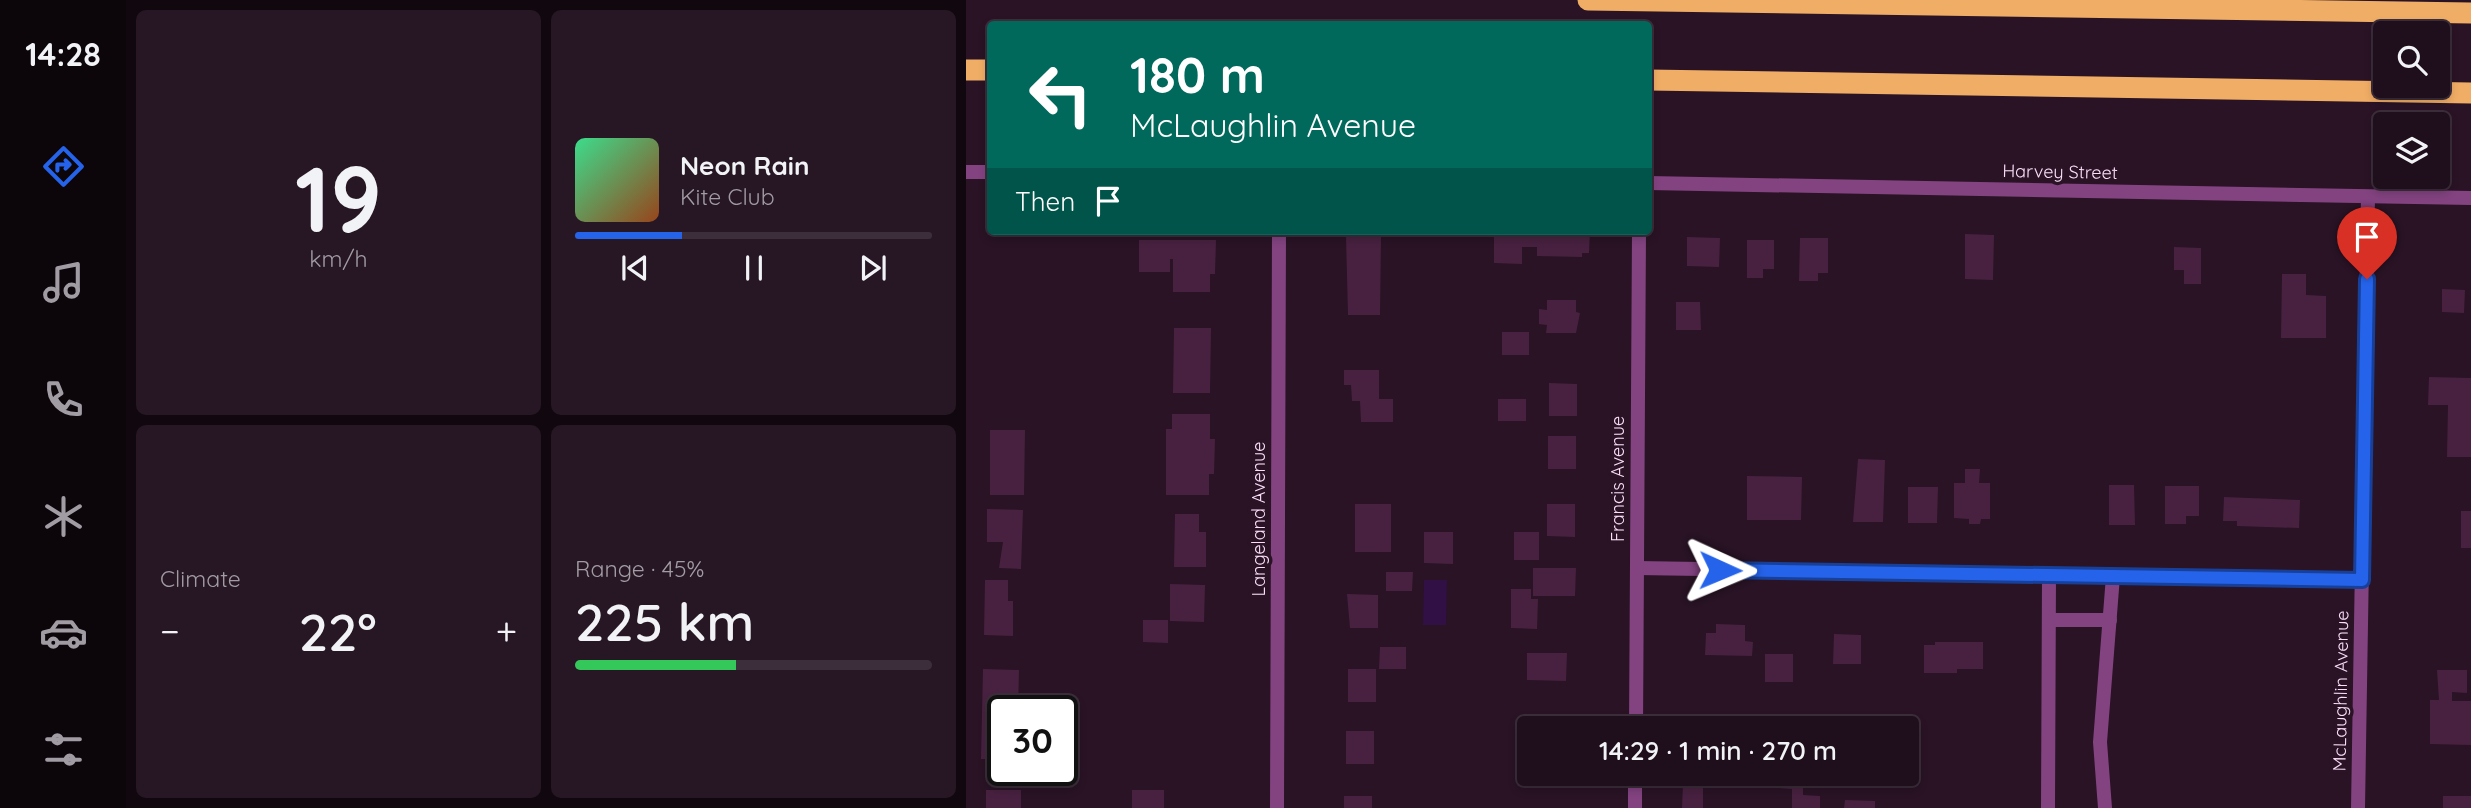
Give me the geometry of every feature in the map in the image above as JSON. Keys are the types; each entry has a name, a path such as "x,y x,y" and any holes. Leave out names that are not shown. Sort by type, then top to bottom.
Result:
{"highway":[{"path":"1588,0 2471,11"},
{"path":"966,70 987,70"},
{"path":"1652,80 2373,91"},
{"path":"2450,93 2471,93"},
{"path":"2450,97 2471,100"}],"street":[{"path":"966,172 987,173"},
{"name":"Harvey Street","path":"1652,183 2471,198"},
{"name":"McLaughlin Avenue","path":"2358,808 2368,197"},
{"name":"Langeland Avenue","path":"1277,808 1279,235"},
{"name":"Francis Avenue","path":"1636,716 1639,235"},
{"path":"1637,568 2362,580"},
{"path":"2048,808 2049,575"},
{"path":"2105,808 2100,742 2113,576"},
{"path":"2049,620 2110,620"},
{"path":"1635,808 1636,786"}],"shaded area":[{"path":"1424,580 1447,580 1446,625 1423,625"}],"building":[{"path":"1965,234 1994,235 1993,280 1965,279"},
{"path":"1494,235 1590,235 1589,253 1582,253 1582,257 1537,256 1537,247 1522,247 1522,264 1494,263"},
{"path":"1346,236 1381,237 1380,315 1348,315"},
{"path":"1687,237 1720,238 1719,267 1687,266"},
{"path":"1800,238 1828,238 1828,273 1818,273 1818,281 1799,281"},
{"path":"1139,240 1216,240 1215,274 1210,274 1210,292 1173,292 1173,259 1170,259 1170,272 1139,272"},
{"path":"1747,240 1774,240 1774,269 1763,269 1763,278 1747,278"},
{"path":"2174,247 2201,248 2201,284 2184,284 2184,270 2174,270"},
{"path":"2282,274 2306,274 2306,295 2326,296 2326,338 2281,338"},
{"path":"2442,289 2465,290 2464,313 2442,312"},
{"path":"1547,300 1576,300 1576,312 1580,313 1576,333 1546,333 1547,325 1539,324 1539,309 1547,310"},
{"path":"1676,302 1700,302 1701,330 1676,330"},
{"path":"1174,328 1211,328 1210,393 1173,393"},
{"path":"1502,332 1529,332 1529,355 1502,355"},
{"path":"1344,370 1379,370 1379,399 1393,399 1393,422 1361,422 1360,401 1352,401 1351,385 1344,385"},
{"path":"2429,377 2471,378 2471,457 2447,457 2448,405 2428,405"},
{"path":"1549,383 1577,384 1577,416 1549,416"},
{"path":"1498,399 1526,399 1526,421 1498,421"},
{"path":"1172,414 1210,414 1210,439 1215,439 1214,474 1209,474 1209,495 1166,495 1166,429 1172,429"},
{"path":"990,430 1025,430 1024,495 990,495"},
{"path":"1548,436 1576,436 1576,469 1548,469"},
{"path":"1858,459 1885,460 1883,522 1853,522"},
{"path":"1965,469 1980,469 1979,483 1990,483 1990,519 1981,519 1980,524 1969,524 1969,519 1954,518 1954,483 1965,483"},
{"path":"1747,476 1802,477 1801,520 1747,520"},
{"path":"2109,485 2134,485 2135,525 2109,525"},
{"path":"2165,486 2199,486 2199,516 2186,516 2186,524 2165,524"},
{"path":"1908,487 1938,487 1937,523 1908,523"},
{"path":"2224,497 2300,500 2299,528 2237,526 2237,521 2223,521"},
{"path":"1355,504 1391,504 1391,552 1355,552"},
{"path":"1547,504 1575,504 1575,537 1547,536"},
{"path":"987,509 1023,510 1021,569 999,568 1003,542 987,542"},
{"path":"2461,511 2471,511 2471,548 2461,548"},
{"path":"1175,514 1199,514 1199,532 1206,532 1206,567 1174,567"},
{"path":"1424,532 1453,532 1453,564 1424,563"},
{"path":"1514,532 1539,532 1539,560 1514,560"},
{"path":"1533,568 1576,568 1575,596 1533,596"},
{"path":"1386,572 1413,572 1412,591 1386,591"},
{"path":"985,580 1008,580 1008,601 1013,601 1013,636 984,635"},
{"path":"1170,584 1205,585 1204,622 1170,621"},
{"path":"1511,589 1531,589 1531,599 1538,599 1537,629 1511,628"},
{"path":"1347,594 1378,595 1378,628 1350,628"},
{"path":"1143,620 1168,620 1168,643 1143,642"},
{"path":"1716,624 1745,625 1745,641 1753,642 1752,656 1705,655 1706,633 1716,633"},
{"path":"1834,634 1861,635 1861,664 1833,664"},
{"path":"1935,642 1983,642 1983,669 1957,669 1957,673 1924,673 1924,645 1935,645"},
{"path":"1380,647 1406,647 1406,669 1379,669"},
{"path":"1527,653 1567,653 1566,681 1527,680"},
{"path":"1765,654 1793,654 1793,682 1765,682"},
{"path":"983,669 1019,670 1018,695 987,695 987,759 981,759"},
{"path":"1348,669 1376,669 1376,702 1348,702"},
{"path":"2437,670 2467,670 2467,693 2452,692 2452,701 2471,701 2471,745 2430,744 2430,700 2439,700"},
{"path":"1346,731 1374,731 1374,764 1346,764"},
{"path":"1683,786 1703,786 1703,808 1682,808"},
{"path":"1803,786 1803,795 1820,796 1820,808 1792,808 1792,789 1778,788"},
{"path":"986,790 1021,790 1021,808 986,808"},
{"path":"1132,790 1164,790 1164,808 1132,808"},
{"path":"1344,796 1372,796 1372,808 1344,808"},
{"path":"2443,796 2471,796 2471,808 2443,808"},
{"path":"1845,800 1875,801 1875,808 1844,808"}],"route":[{"path":"1720,570 2362,580 2367,279"}]}
